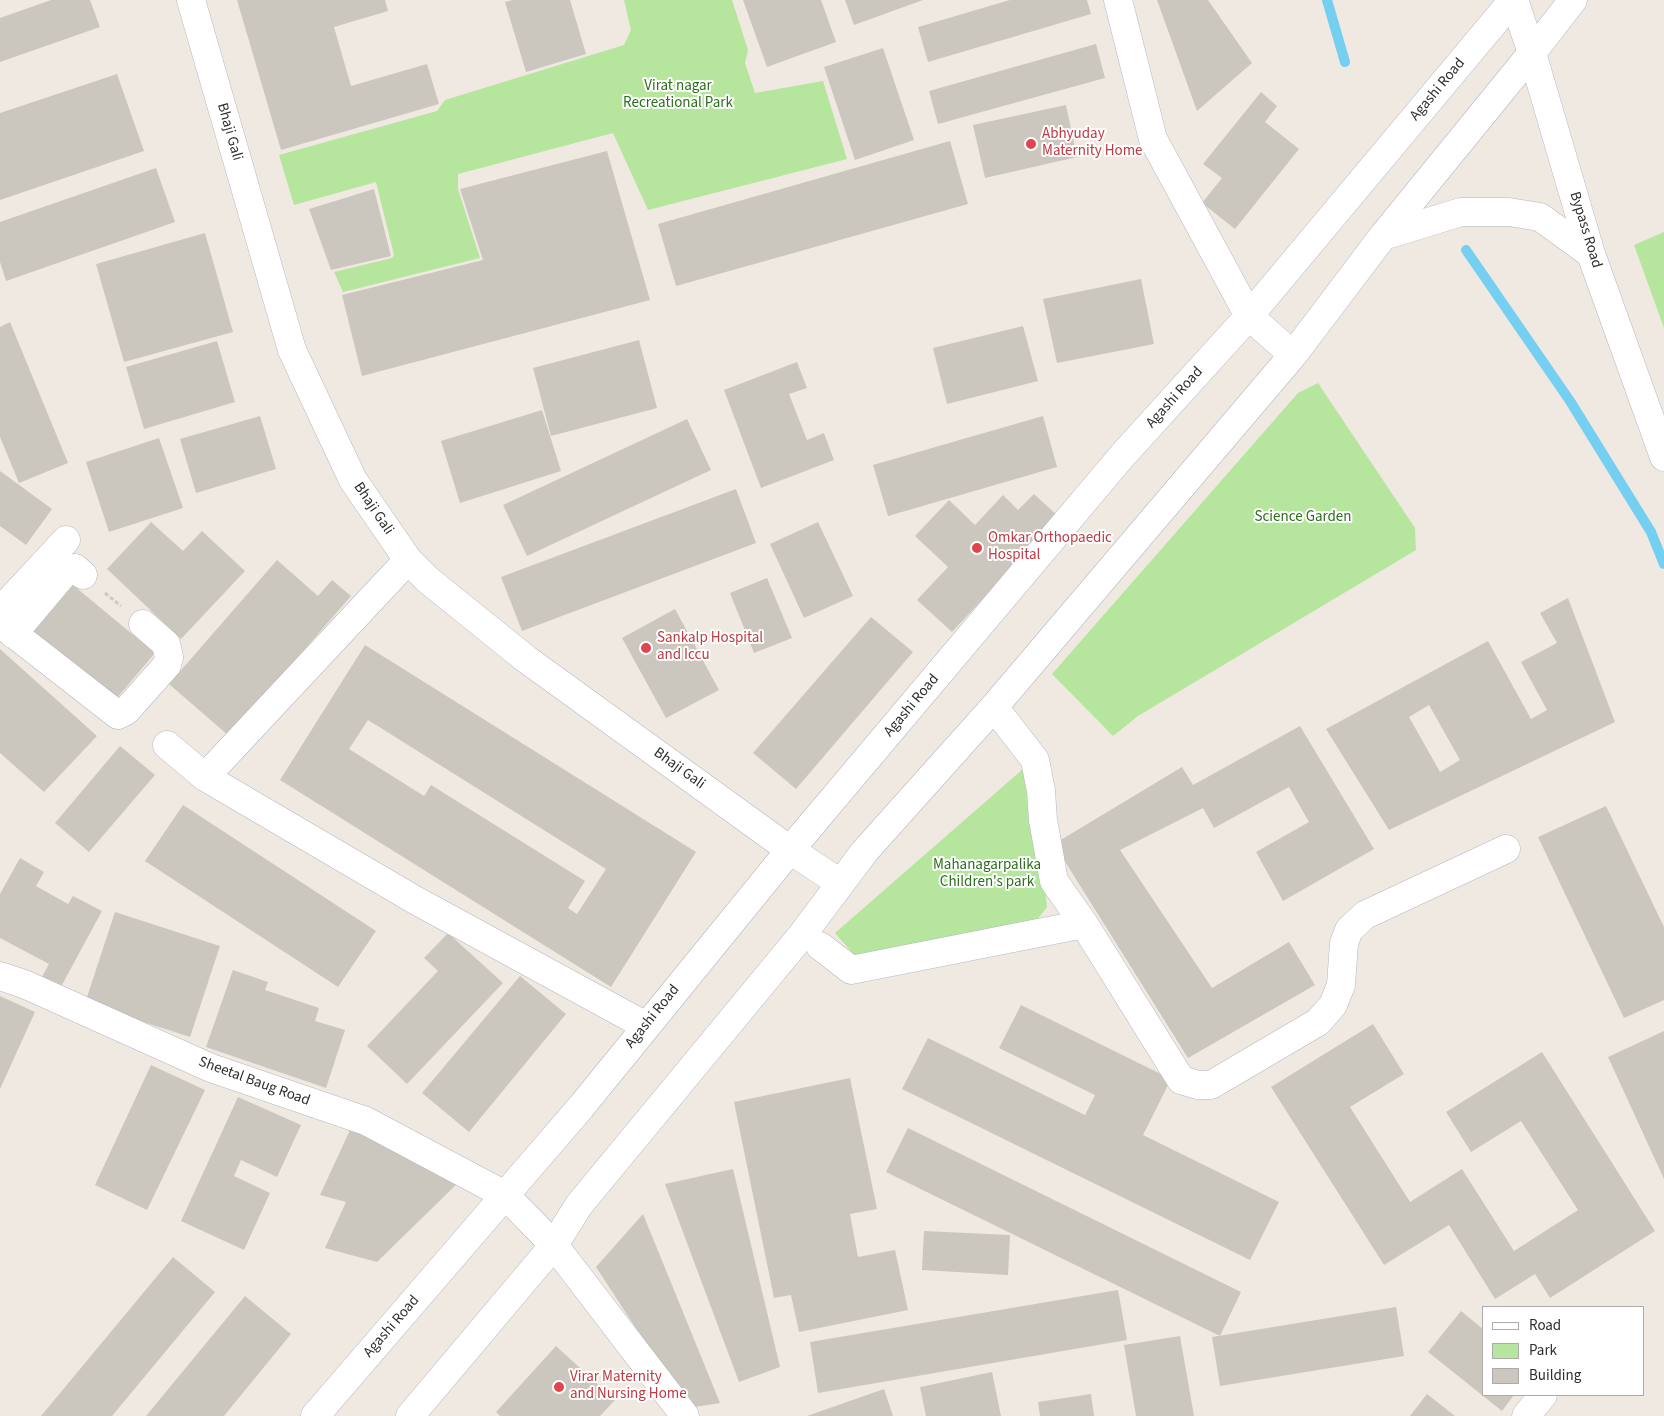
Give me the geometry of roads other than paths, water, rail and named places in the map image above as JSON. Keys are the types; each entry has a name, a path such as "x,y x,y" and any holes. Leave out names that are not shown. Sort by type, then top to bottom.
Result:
{"street":[{"name":"Bhaji Gali","path":"191,0 292,350 353,480 408,560 428,580 526,659 790,850 840,883"},
{"path":"1118,0 1153,139 1249,316 1293,355"},
{"name":"Agashi Road","path":"315,1416 581,1107 790,850 1122,456 1249,316 1514,0"},
{"name":"Bypass Road","path":"1514,0 1532,53 1591,254 1664,458"},
{"path":"410,1416 554,1245 579,1205 802,935 865,851 994,707 1293,355 1382,236 1573,0"},
{"path":"1382,236 1461,212 1509,212 1540,217 1591,254"},
{"path":"0,610 66,540"},
{"path":"205,777 408,560"},
{"path":"84,575 75,568 66,570 7,629 118,715 126,711 167,665 169,657 166,644 143,624"},
{"path":"994,707 1035,760 1054,881 1084,924 1181,1080 1198,1085 1211,1085 1318,1022 1333,1005 1340,985 1344,942 1349,930 1365,915 1506,848"},
{"path":"167,745 205,777 415,900 646,1026"},
{"path":"820,946 851,970 1084,924"},
{"name":"Sheetal Baug Road","path":"0,976 24,984 211,1068 366,1122 505,1195 554,1245 685,1416"},
{"path":"1526,1416 1542,1396"}],"waterway":[{"path":"1327,0 1345,62"},
{"path":"1466,250 1570,401 1651,532 1664,564"}],"place":[{"name":"Abhyuday Maternity Home","path":"1031,144"},
{"name":"Omkar Orthopaedic Hospital","path":"977,548"},
{"name":"Sankalp Hospital and Iccu","path":"646,648"},
{"name":"Virar Maternity and Nursing Home","path":"559,1387"}],"park label":[{"name":"Virat nagar Recreational Park","path":"678,96"},
{"name":"Science Garden","path":"1303,518"},
{"name":"Mahanagarpalika Children's park","path":"987,874"}]}
